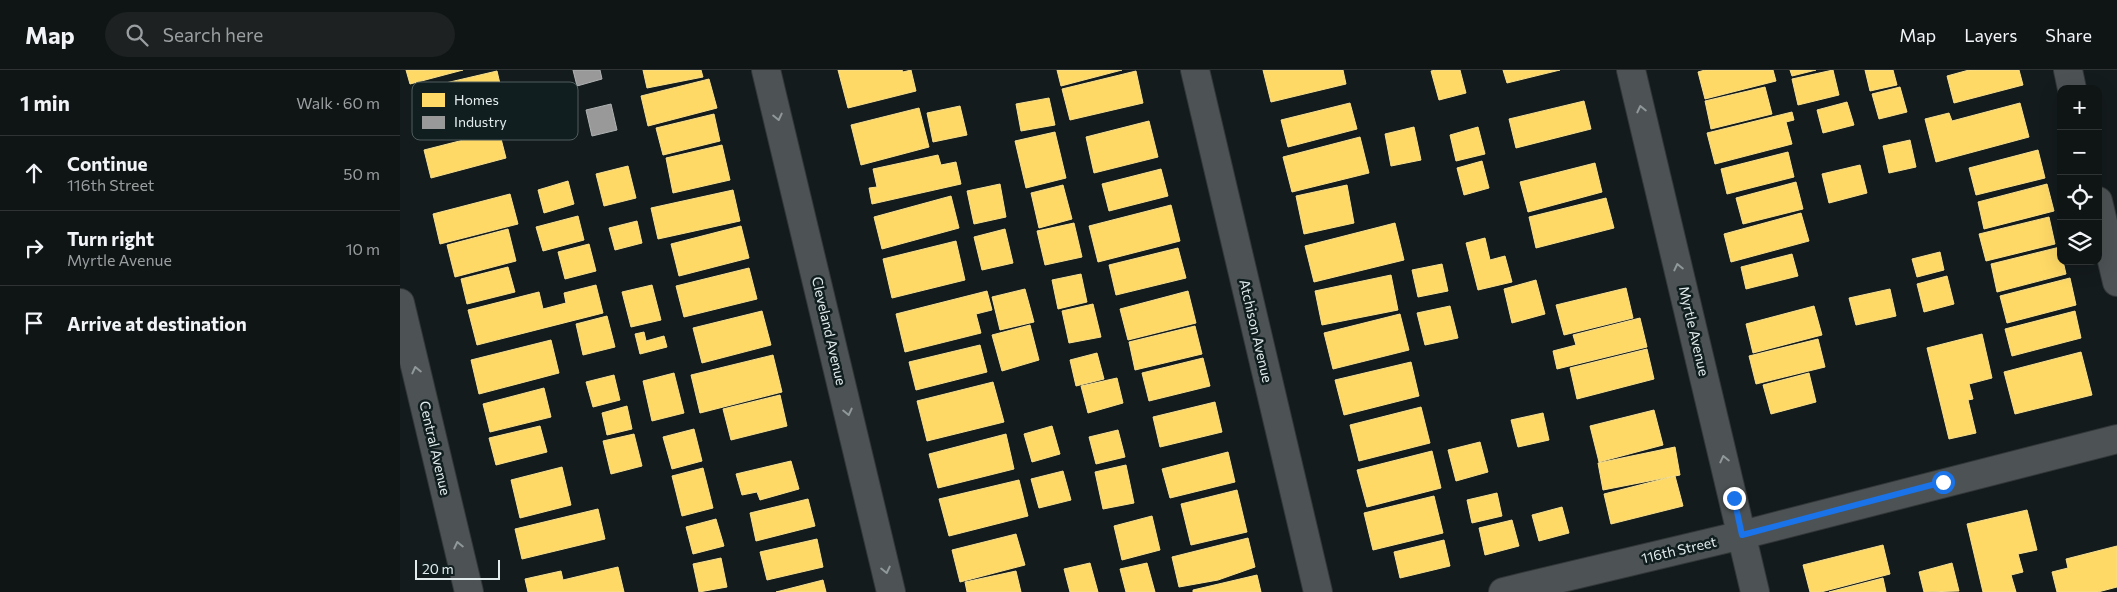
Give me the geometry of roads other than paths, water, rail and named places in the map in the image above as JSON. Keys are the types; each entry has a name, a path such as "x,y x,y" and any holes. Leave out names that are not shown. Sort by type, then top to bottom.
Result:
{"street":[{"name":"Cleveland Avenue","path":"766,70 892,592"},
{"name":"Atchison Avenue","path":"1195,70 1318,592"},
{"name":"Myrtle Avenue","path":"1631,70 1755,592"},
{"path":"2068,70 2071,85"},
{"path":"2102,218 2117,282"},
{"name":"Central Avenue","path":"400,303 469,592"},
{"name":"116th Street","path":"1503,592 1742,535 2117,440"}]}
